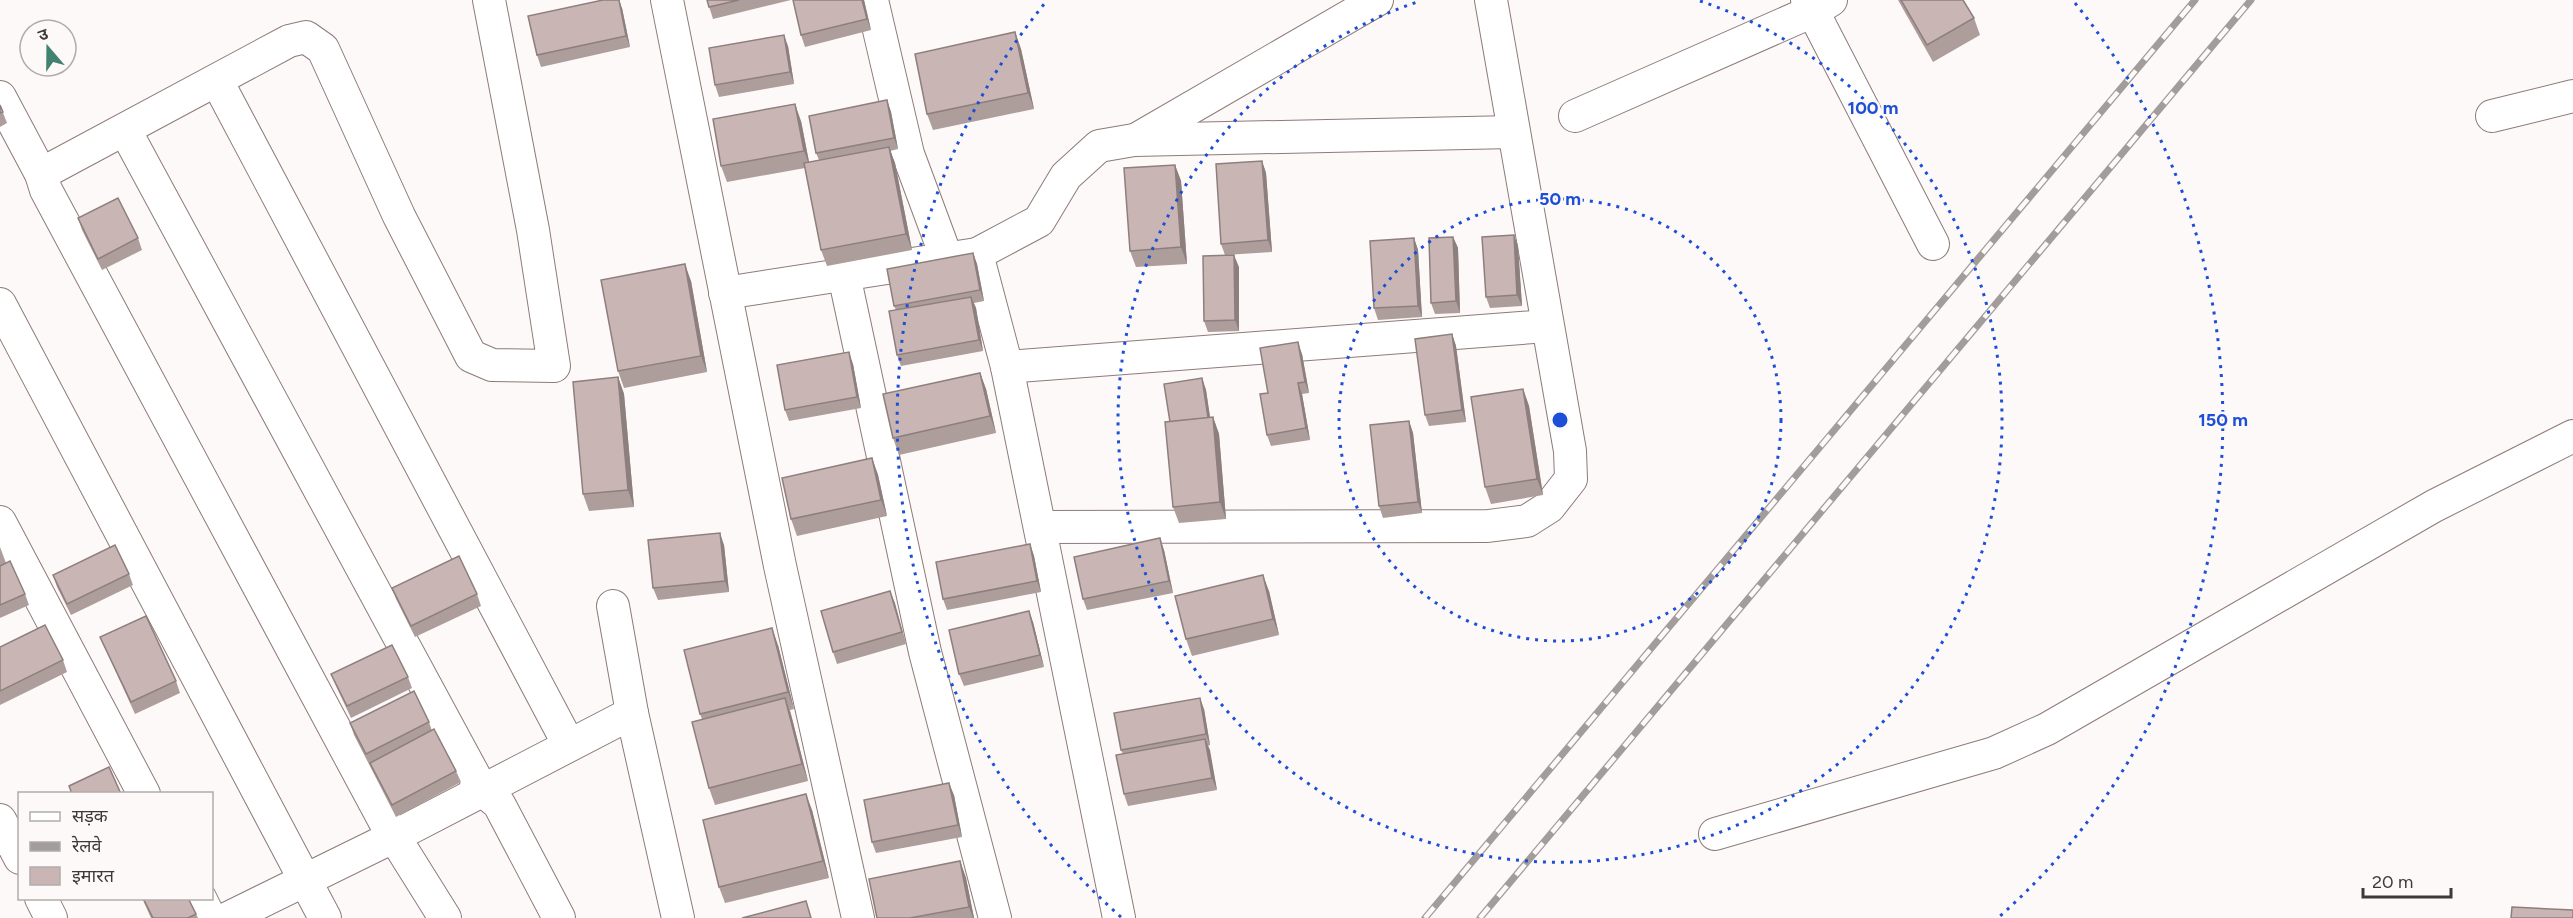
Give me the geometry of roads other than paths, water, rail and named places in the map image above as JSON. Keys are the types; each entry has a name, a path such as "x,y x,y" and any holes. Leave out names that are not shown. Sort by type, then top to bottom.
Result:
{"street":[{"path":"41,174 289,41 306,37 323,49 399,216 471,356 492,365 554,366 533,230 489,0"},
{"path":"667,0 780,567 858,918"},
{"path":"872,0 908,154 962,257 1007,367 1119,918"},
{"path":"1134,140 1377,0"},
{"path":"1040,527 1488,526 1527,521 1549,507 1570,478 1570,451 1491,0"},
{"path":"1575,116 1817,4 1933,244"},
{"path":"217,81 569,745"},
{"path":"2492,116 2573,96"},
{"path":"0,97 41,174 51,201 395,836 446,918"},
{"path":"126,130 482,790 499,804 559,918"},
{"path":"725,293 962,257 1039,221 1066,176 1100,146 1134,140 1513,132"},
{"path":"844,275 925,652 994,918"},
{"path":"0,304 325,918"},
{"path":"1007,367 1547,326"},
{"path":"1715,834 1994,753 2047,729 2434,506 2573,436"},
{"path":"0,522 143,792"},
{"path":"613,606 632,713 678,918"},
{"path":"228,918 395,836 632,713"},
{"path":"0,820 18,854"},
{"path":"42,900 51,918"},
{"path":"201,900 210,918"}],"railway":[{"path":"1425,918 2195,0"},
{"path":"1480,918 2251,0"}]}
